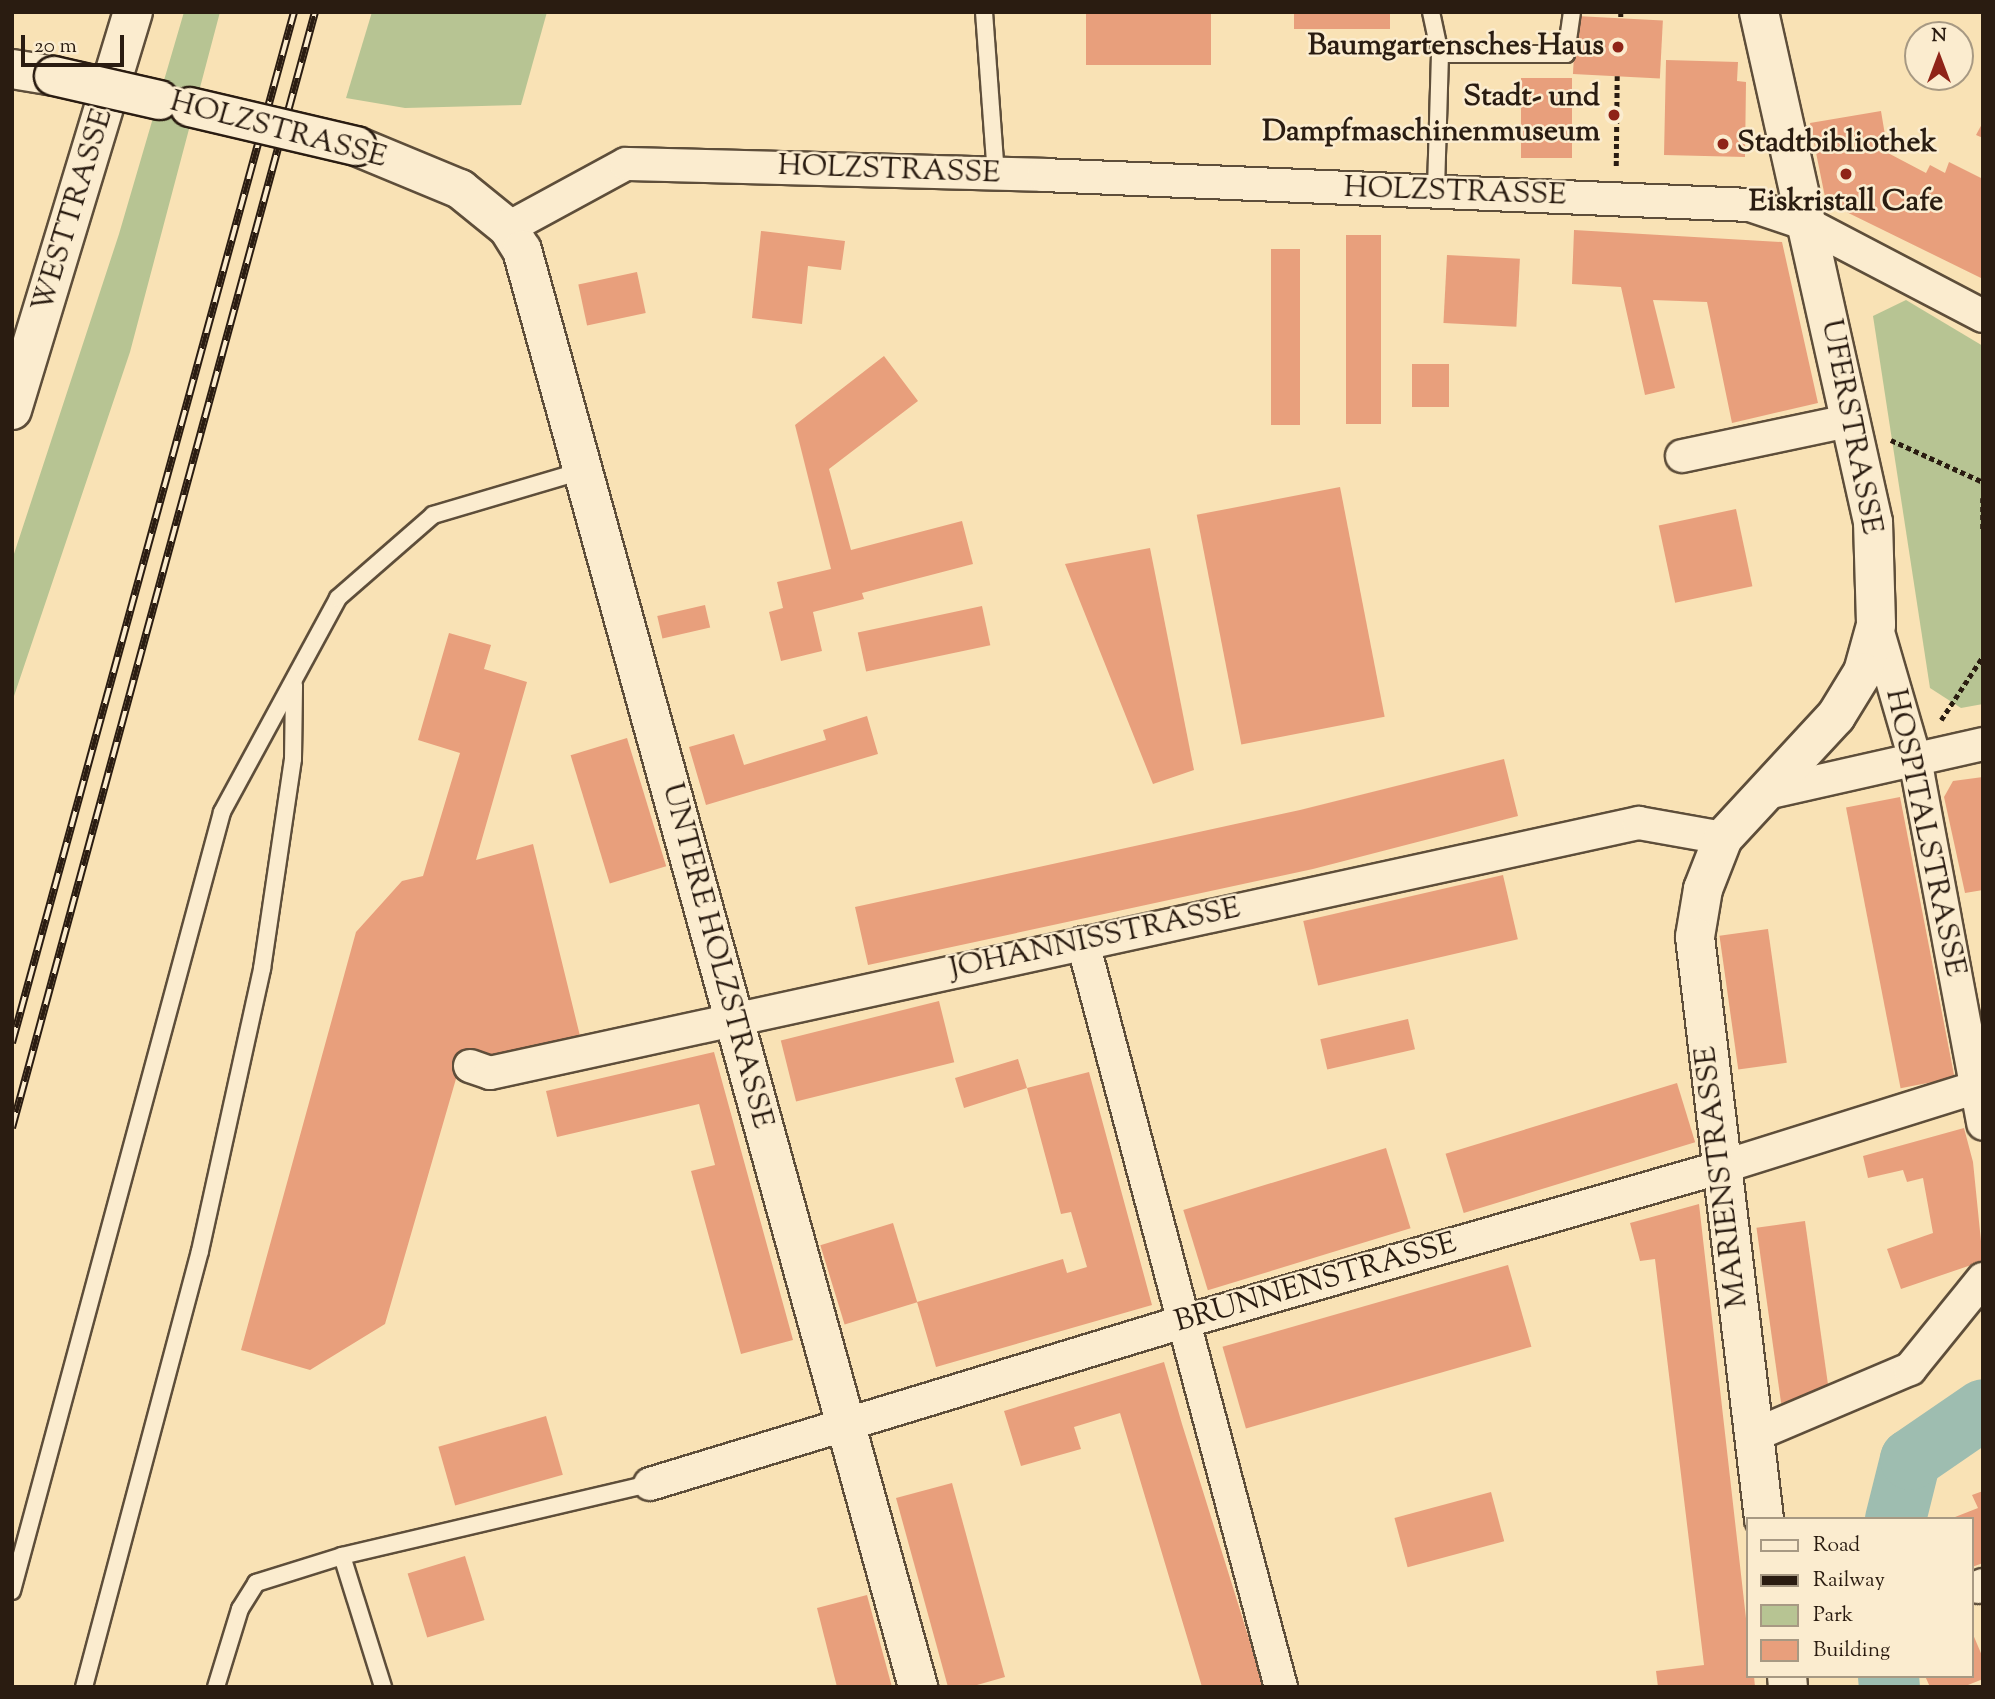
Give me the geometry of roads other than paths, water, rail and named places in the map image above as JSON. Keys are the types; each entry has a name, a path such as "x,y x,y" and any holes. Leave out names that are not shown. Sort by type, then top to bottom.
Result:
{"street":[{"name":"WESTTRASSE","path":"12,410 133,12"},
{"name":"UFERSTRASSE","path":"1723,838 1836,716 1863,672 1876,625 1873,522 1848,421 1809,225 1759,12"},
{"name":"HOLZSTRASSE","path":"12,69 175,103 356,146 460,189 508,228 626,164 996,174 1751,205 1809,225 1983,316"},
{"name":"UNTERE HOLZSTRASSE","path":"508,228 522,250 918,1687"},
{"path":"1682,456 1848,421"},
{"name":"HOSPITALSTRASSE","path":"1876,625 1915,759 1979,1087 1983,1124"},
{"path":"1766,793 1983,744"},
{"name":"JOHANNISSTRASSE","path":"470,1066 490,1073 733,1017 1639,823 1723,838"},
{"name":"MARIENSTRASSE","path":"1723,838 1703,889 1695,937 1752,1436 1764,1517"},
{"path":"1083,943 1281,1687"},
{"name":"BRUNNENSTRASSE","path":"650,1484 1183,1322 1722,1167 1979,1087"},
{"path":"1752,1436 1910,1369 1983,1279"}],"lane":[{"path":"984,12 996,174"},
{"path":"1430,12 1440,54 1437,192"},
{"path":"1440,54 1566,54 1572,12"},
{"path":"12,1591 222,812 338,598 433,515 582,471"},
{"path":"84,1687 200,1251 262,970 293,759 294,680"},
{"path":"215,1687 240,1609 256,1583 342,1556 650,1484"},
{"path":"342,1556 383,1687"}],"waterway":[{"path":"1896,1517 1910,1459 1983,1409"},
{"path":"1888,1678 1889,1687"}],"railway":[{"path":"12,1043 294,12"},
{"path":"12,1128 315,12"}],"place":[{"name":"Baumgartensches Haus","path":"1618,47"},
{"name":"Stadt- und Dampfmaschinenmuseum","path":"1614,115"},
{"name":"Stadtbibliothek","path":"1723,144"},
{"name":"Eiskristall Cafe","path":"1846,174"}]}
